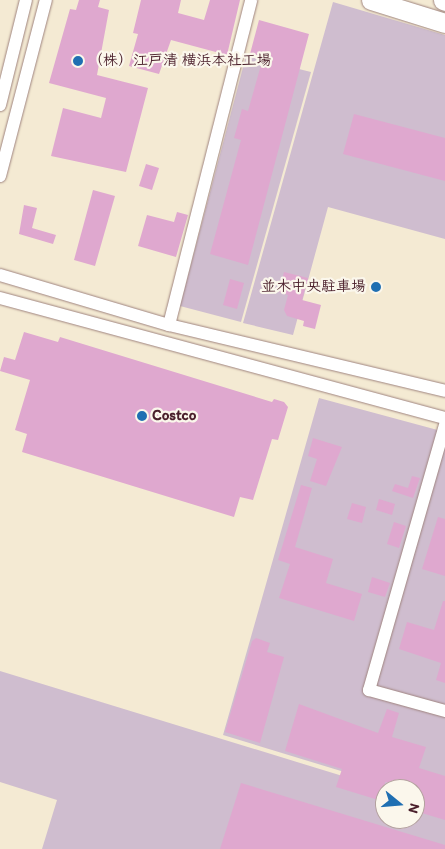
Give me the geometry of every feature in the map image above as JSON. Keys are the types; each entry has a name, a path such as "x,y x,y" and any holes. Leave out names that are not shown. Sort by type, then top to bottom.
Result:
{"highway":[{"path":"371,0 445,23"}],"street":[{"path":"0,176 46,0"},
{"path":"169,325 251,0"},
{"path":"0,105 2,86 22,1"},
{"path":"2,86 23,91"},
{"path":"0,275 169,325 445,391"},
{"path":"0,298 445,418"},
{"path":"445,425 369,690 445,711"}],"shaded area":[{"path":"333,2 445,35 445,239 328,207 293,335 243,323"},
{"path":"246,56 311,72 241,322 180,306"},
{"path":"319,398 445,432 445,803 425,794 425,779 375,779 375,781 223,735"},
{"path":"0,671 375,786 375,829 425,829 425,802 445,808 445,849 42,849 57,800 0,782"}],"building":[{"path":"79,0 100,0 98,7 109,10 97,75 148,88 126,172 51,156 63,108 101,118 106,98 49,83 70,9 76,10"},
{"path":"141,0 181,0 178,13 204,20 210,0 240,0 227,55 171,40 159,74 129,66 138,34 133,33"},
{"path":"259,20 309,34 248,265 210,254 241,140 234,138 242,109 248,111 263,58 250,54"},
{"path":"354,114 445,138 445,181 343,154"},
{"path":"146,164 159,168 152,190 139,186"},
{"path":"93,190 115,196 95,266 74,260"},
{"path":"24,205 37,208 32,228 56,235 53,244 19,234"},
{"path":"177,212 188,215 176,257 138,246 147,215 174,222"},
{"path":"284,272 308,278 302,300 321,305 315,329 303,326 304,321 287,316 284,310 288,295 279,292"},
{"path":"230,279 244,283 237,309 223,305"},
{"path":"24,332 58,342 60,337 272,402 274,399 284,402 288,407 278,440 272,439 253,500 240,497 234,517 22,452 27,434 15,430 30,380 0,371 4,357 15,360"},
{"path":"313,438 342,447 326,486 310,481 317,459 308,456"},
{"path":"412,476 420,478 413,498 392,491 395,484 408,488"},
{"path":"301,485 312,488 295,547 333,559 326,583 362,594 354,621 279,598 290,564 278,560"},
{"path":"379,499 395,504 392,515 376,510"},
{"path":"352,503 366,507 362,523 347,519"},
{"path":"438,517 445,519 445,576 422,569"},
{"path":"394,522 406,526 399,548 387,544"},
{"path":"372,577 390,583 385,597 368,592"},
{"path":"443,601 445,601 445,683 436,680 441,663 399,649 407,622 434,630"},
{"path":"256,638 270,643 267,652 284,657 260,743 225,732 252,641"},
{"path":"299,704 378,733 387,709 399,713 392,737 426,747 419,768 445,776 445,820 425,814 425,779 375,779 375,799 336,787 342,769 285,751"},
{"path":"241,783 375,824 375,829 392,829 445,845 445,849 220,849"}],"place":[{"name":"（株）江戸清 横浜本社工場","path":"78,61"},
{"name":"並木中央駐車場","path":"376,287"},
{"name":"Costco","path":"142,416"}]}
